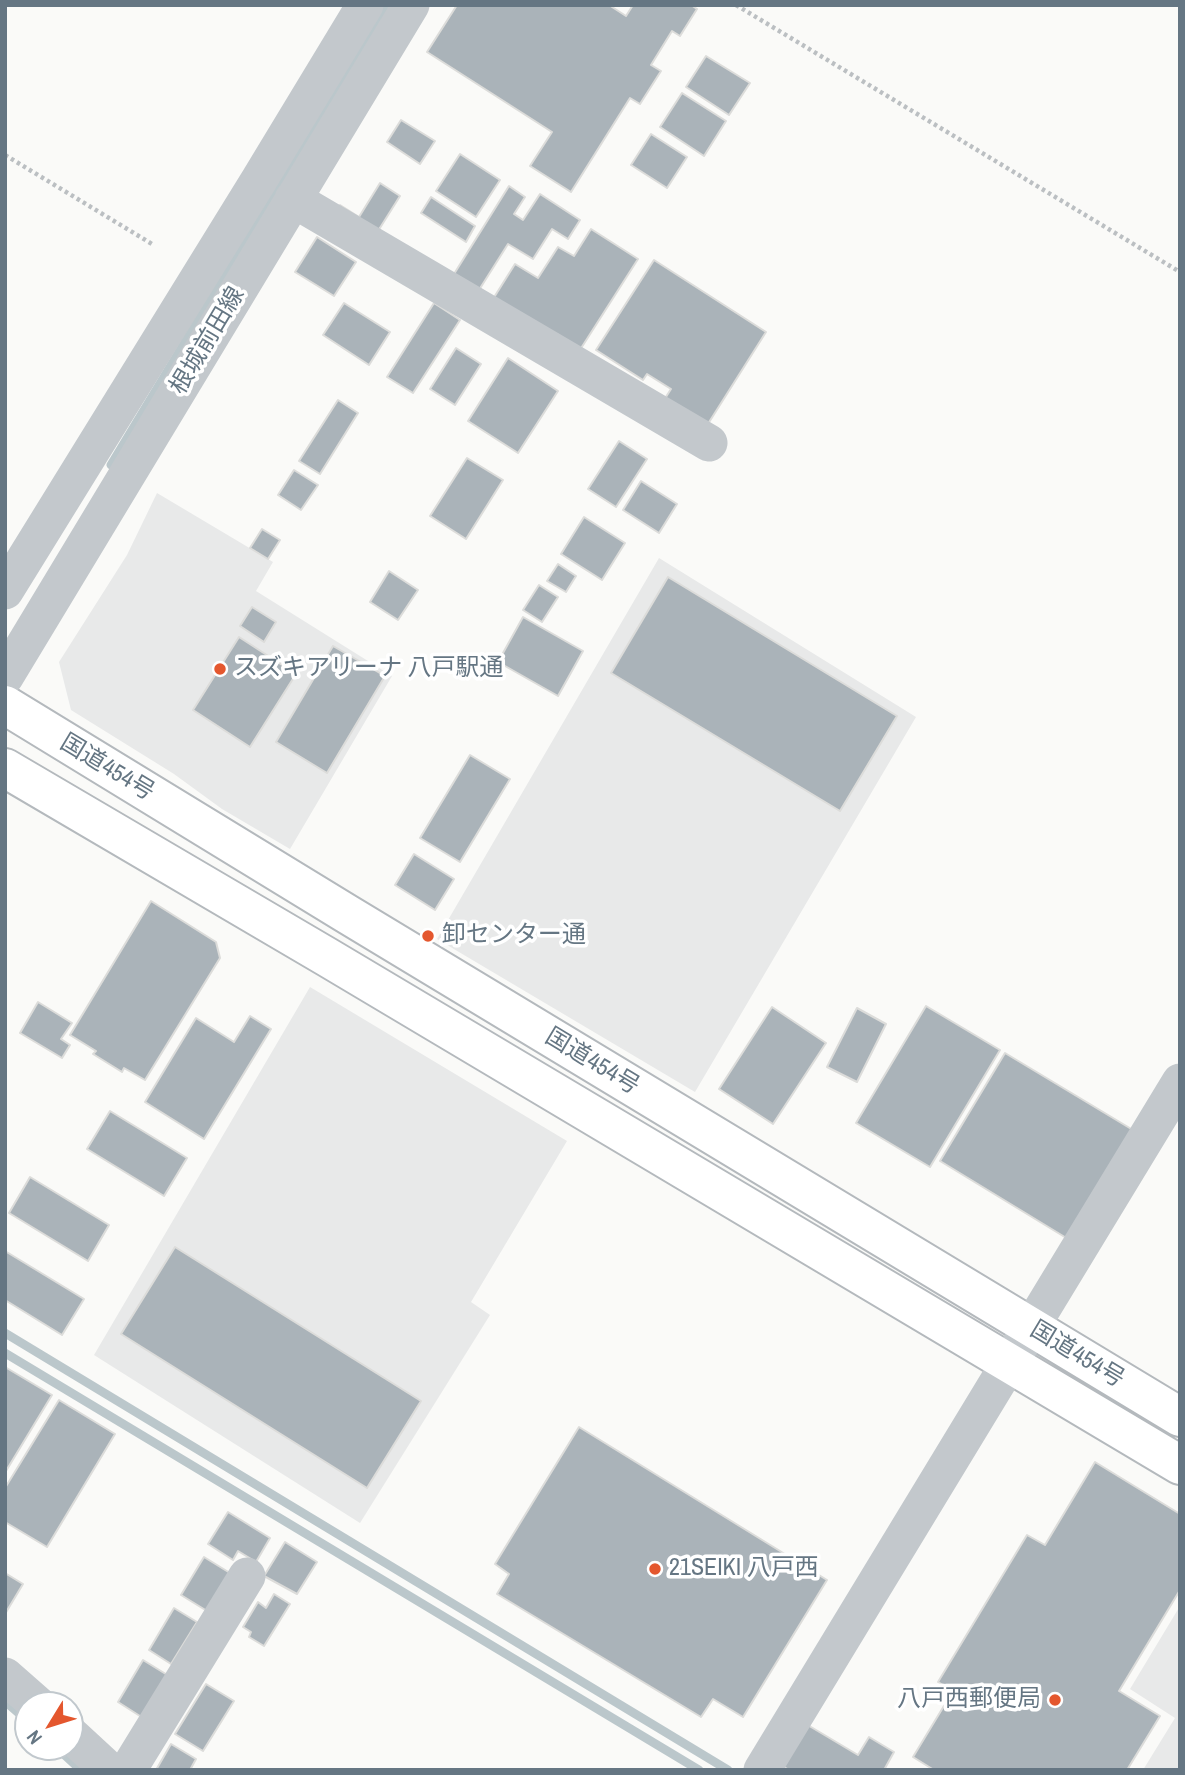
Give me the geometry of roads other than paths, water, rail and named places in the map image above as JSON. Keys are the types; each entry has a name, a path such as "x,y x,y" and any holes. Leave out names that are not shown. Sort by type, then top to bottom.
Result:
{"highway":[{"name":"国道454号","path":"5,705 347,915 1180,1417"},
{"name":"国道454号","path":"5,768 375,985 1180,1465"}],"street":[{"name":"根城前田線","path":"5,591 365,5"},
{"name":"根城前田線","path":"5,677 411,5"},
{"path":"293,199 709,443"},
{"path":"762,1770 1180,1082"},
{"path":"128,1770 247,1576"},
{"path":"5,1675 23,1691"},
{"path":"84,1747 109,1770"}],"waterway":[{"path":"111,465 388,5"},
{"path":"5,1333 728,1770"},
{"path":"5,1353 699,1770"},
{"path":"5,1701 14,1709"},
{"path":"71,1761 81,1770"}],"place":[{"name":"スズキアリーナ 八戸駅通","path":"220,669"},
{"name":"卸センター通","path":"428,936"},
{"name":"21SEIKI 八戸西","path":"655,1569"},
{"name":"八戸西郵便局","path":"1055,1700"}]}
